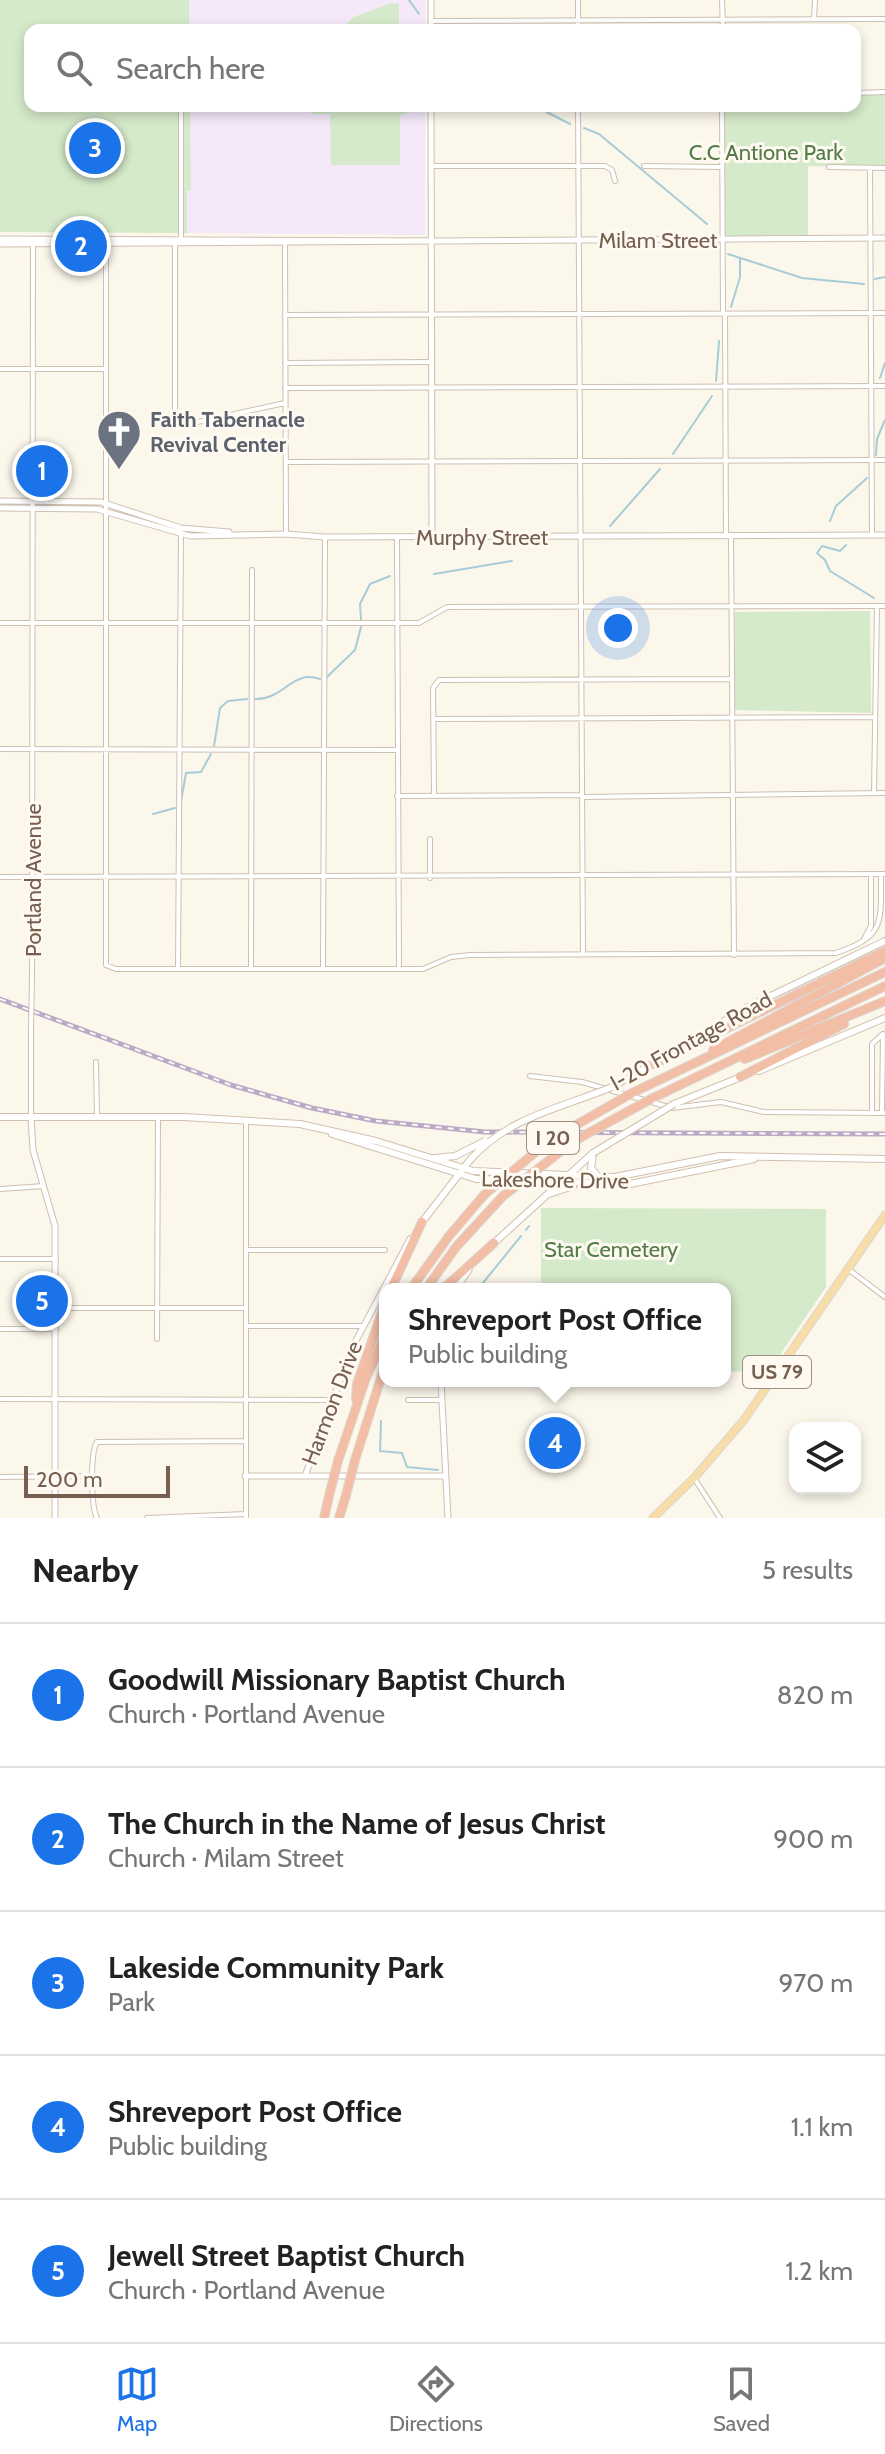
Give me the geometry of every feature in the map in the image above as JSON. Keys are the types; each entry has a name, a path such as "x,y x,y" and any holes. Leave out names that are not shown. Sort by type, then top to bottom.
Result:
{"highway":[{"path":"654,1064 885,951"},
{"path":"649,1085 885,958"},
{"name":"I 20","path":"415,1283 484,1195 550,1140 632,1093 885,972"},
{"name":"I 20","path":"430,1283 456,1247 503,1196 574,1141 651,1099 885,986"},
{"path":"684,1083 882,1002"},
{"path":"740,1077 882,1002"},
{"path":"394,1283 422,1222"},
{"path":"450,1283 494,1243"},
{"path":"355,1408 357,1384 379,1321"},
{"path":"324,1517 355,1408 379,1350"},
{"path":"341,1518 379,1381"},
{"path":"375,1392 379,1384"}],"main road":[{"name":"I-20 Frontage Road","path":"460,1172 502,1132 530,1117 612,1087 748,1007 885,941"},
{"name":"I-20 Frontage Road","path":"494,1243 565,1175 593,1153 674,1104 825,1046 885,1018"},
{"name":"Lakeshore Drive","path":"0,1117 158,1117 313,1127 404,1150 460,1172 601,1176 641,1174 720,1156 885,1159"},
{"name":"Lakeshore Drive","path":"313,1127 432,1167 559,1182 641,1182 754,1159"},
{"path":"404,1150 436,1158 455,1156 502,1132"},
{"path":"593,1153 591,1168 601,1176"},
{"path":"432,1167 445,1177 443,1193"},
{"name":"Harmon Drive","path":"422,1222 460,1172"},
{"path":"543,1197 560,1189 591,1183"},
{"name":"US 79","path":"653,1518 694,1478 755,1405 884,1218"}],"street":[{"path":"431,0 431,21 885,19"},
{"path":"578,0 578,21"},
{"path":"722,0 723,24"},
{"path":"814,19 815,0"},
{"path":"861,93 885,92"},
{"path":"181,112 175,420 188,424 285,402"},
{"path":"431,112 432,537"},
{"path":"578,112 583,954"},
{"path":"722,112 725,461 732,606 734,955"},
{"path":"431,166 605,166 614,173 615,181"},
{"path":"644,166 722,167"},
{"path":"829,167 885,168"},
{"path":"870,168 872,535"},
{"name":"Milam Street","path":"0,242 885,238"},
{"name":"Portland Avenue","path":"33,242 31,1117 33,1150 53,1212 56,1259 55,1518"},
{"path":"0,877 105,877 178,877 251,878 430,878 883,874 881,927 872,938 836,953 470,955 451,957 423,969 399,966 116,969 106,965 105,877 105,623 106,242"},
{"path":"285,242 286,534"},
{"path":"285,315 885,313"},
{"path":"285,363 432,362"},
{"path":"0,369 106,369"},
{"path":"285,388 885,386"},
{"path":"286,462 885,460"},
{"name":"Murphy Street","path":"0,501 106,511 180,532 325,537 885,535"},
{"name":"Murphy Street","path":"0,508 106,503 180,532"},
{"path":"178,968 180,532"},
{"path":"323,967 325,537"},
{"path":"397,537 399,966"},
{"path":"251,968 252,570"},
{"path":"874,793 877,606"},
{"path":"0,623 398,623 427,621 439,609 447,607 885,606"},
{"path":"434,796 435,683 452,679 732,679"},
{"path":"433,719 875,717"},
{"path":"0,749 398,750"},
{"path":"397,796 885,793"},
{"path":"430,839 430,878"},
{"path":"863,941 871,926 871,874"},
{"path":"530,1076 582,1082 672,1108 721,1102 764,1112 883,1113 884,1034"},
{"path":"872,1113 872,1044 884,1034"},
{"path":"96,1062 97,1117"},
{"path":"157,1339 158,1117"},
{"path":"147,1518 246,1516 246,1121"},
{"path":"0,1189 44,1186"},
{"name":"Harmon Drive","path":"387,1283 422,1222"},
{"path":"461,1283 494,1243"},
{"path":"246,1250 385,1250"},
{"path":"0,1259 56,1259"},
{"path":"847,1268 885,1297"},
{"name":"Harmon Drive","path":"305,1476 330,1400 362,1326 379,1297"},
{"path":"56,1308 246,1308"},
{"path":"246,1326 362,1326"},
{"path":"0,1329 56,1329"},
{"path":"441,1387 448,1518"},
{"path":"0,1399 330,1400"},
{"path":"408,1400 442,1400"},
{"path":"97,1518 93,1509 93,1453 97,1442 245,1441"},
{"path":"0,1477 89,1476"},
{"path":"245,1476 445,1476"},
{"path":"694,1478 720,1518"}],"shaded area":[{"path":"189,0 425,0 425,24 189,24"},
{"path":"190,112 425,112 425,235 187,233 186,190 191,190"}],"green space":[{"path":"0,0 189,0 189,24 24,24 24,112 190,112 191,190 187,191 187,233 0,232"},
{"path":"391,3 399,4 399,24 346,24 354,17"},
{"name":"C.C Antione Park","path":"861,92 885,92 885,168 808,166 808,239 722,239 722,112 861,112"},
{"path":"410,112 400,115 400,165 331,165 330,114 311,114"},
{"path":"870,611 871,713 735,710 735,612"},
{"name":"Star Cemetery","path":"541,1208 826,1209 826,1287 769,1371 731,1372 731,1283 541,1283"}],"waterway":[{"path":"409,0 419,14"},
{"path":"547,112 570,124"},
{"path":"584,128 599,134 707,224"},
{"path":"728,254 802,278 864,284"},
{"path":"731,307 740,277 740,258"},
{"path":"875,279 885,277"},
{"path":"716,381 719,341"},
{"path":"880,378 885,363"},
{"path":"673,454 712,396"},
{"path":"876,455 877,439 885,420"},
{"path":"610,526 660,469"},
{"path":"830,521 836,506 867,478"},
{"path":"846,545 840,551 822,546 817,553 830,571 874,598"},
{"path":"434,574 512,561"},
{"path":"361,620 360,604 370,584 390,576"},
{"path":"327,677 355,650 361,627"},
{"path":"255,699 273,695 302,678 320,679"},
{"path":"214,746 220,708 228,701 247,699"},
{"path":"181,801 186,773 201,772 211,754"},
{"path":"153,814 175,808"},
{"path":"526,1230 529,1226"},
{"path":"483,1283 521,1236"},
{"path":"381,1421 380,1451 402,1453 407,1467 438,1470"}],"railway":[{"path":"0,999 231,1085 312,1108 376,1121 485,1132 885,1134"}],"place":[{"name":"Lakeside Community Park","path":"95,148"},
{"name":"The Church in the Name of Jesus Christ","path":"81,246"},
{"name":"Goodwill Missionary Baptist Church","path":"42,471"},
{"name":"Faith Tabernacle Revival Center","path":"119,471"},
{"name":"Jewell Street Baptist Church","path":"42,1301"},
{"name":"Shreveport Post Office","path":"555,1443"}]}
